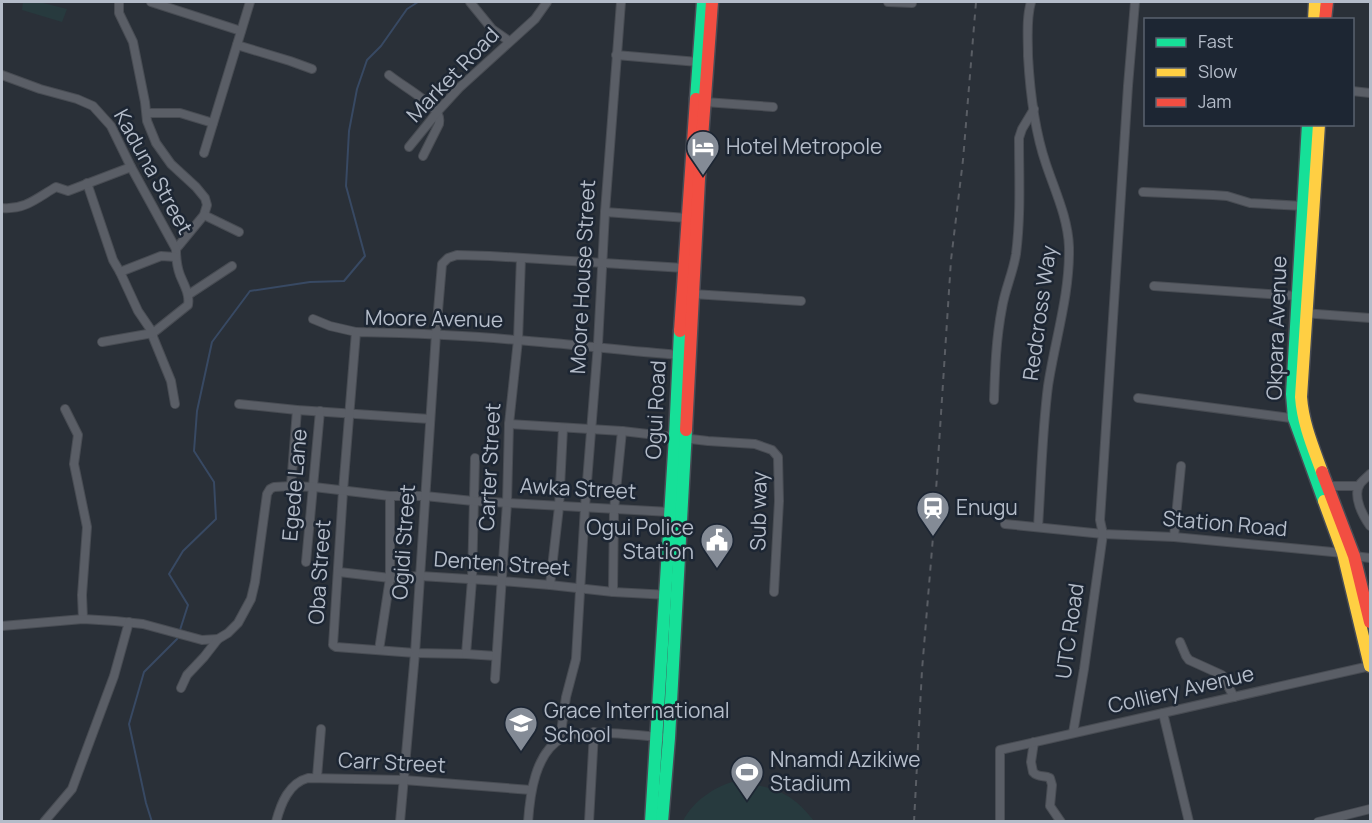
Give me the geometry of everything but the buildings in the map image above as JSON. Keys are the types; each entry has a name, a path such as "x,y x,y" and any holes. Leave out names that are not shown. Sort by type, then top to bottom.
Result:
{"main road":[{"name":"Ogui Road","path":"662,822 662,737 684,355 684,268 703,2"},
{"name":"Ogui Road","path":"684,355 693,294 712,2"},
{"path":"1314,18 1315,2"},
{"path":"1325,18 1327,2"},
{"name":"Okpara Avenue","path":"1301,313 1297,296 1306,244 1303,206 1308,126"},
{"name":"Okpara Avenue","path":"1319,126 1292,394 1349,554 1371,666"},
{"name":"Okpara Avenue","path":"1299,419 1328,486 1371,622"},
{"name":"Ogui Road","path":"671,595 670,512 680,437"},
{"name":"Ogui Road","path":"651,822 662,737"}],"street":[{"path":"118,2 119,13 133,42 150,128 171,164 196,187 205,198 207,205 204,215 176,253 161,256 120,272"},
{"path":"151,2 163,3 241,31"},
{"path":"204,153 250,2"},
{"path":"470,2 492,29 509,41"},
{"name":"Market Road","path":"409,147 437,111 459,88 535,19 548,2"},
{"name":"Moore House Street","path":"583,556 598,348 604,212 621,2"},
{"path":"888,2 912,3"},
{"name":"Redcross Way","path":"1031,2 1028,16 1028,41 1030,81 1037,132 1068,230 1069,248 1064,299 1047,398 1038,527"},
{"name":"UTC Road","path":"1073,733 1102,534 1100,520 1105,427 1135,2"},
{"path":"237,45 312,69"},
{"path":"616,55 698,62"},
{"name":"Kaduna Street","path":"2,75 93,106 111,126 176,253 179,274 188,295"},
{"path":"388,75 437,111 439,124 423,156"},
{"path":"1354,91 1371,93"},
{"path":"705,102 773,107"},
{"path":"994,400 996,348 1005,294 1013,271 1016,252 1020,207 1019,138 1034,109"},
{"path":"147,113 180,113 213,123"},
{"path":"2,208 13,209 28,205 56,187 68,190 131,167"},
{"path":"87,183 113,260 138,311 153,333 171,381 175,404"},
{"path":"1143,192 1220,196 1250,202 1303,206"},
{"path":"604,212 687,218"},
{"path":"204,215 239,232"},
{"name":"Ogidi Street","path":"400,822 415,653 442,264 448,258 457,255 521,258"},
{"path":"521,258 684,268"},
{"name":"Carter Street","path":"495,679 507,503 509,424 518,340 521,258"},
{"path":"102,342 153,333 186,308 188,295 232,266"},
{"path":"1154,286 1297,296"},
{"path":"693,294 801,301"},
{"path":"1301,313 1371,318"},
{"path":"313,319 330,327 356,332"},
{"name":"Moore Avenue","path":"343,491 356,332 436,334 684,355"},
{"path":"1138,398 1299,419"},
{"path":"239,404 430,419"},
{"path":"65,409 78,435 74,464 87,527 82,595 83,619"},
{"path":"291,486 297,410"},
{"name":"Egede Lane","path":"306,562 320,411"},
{"path":"509,424 680,437"},
{"path":"550,585 559,507 563,428"},
{"path":"614,592 614,510 622,431"},
{"name":"Sub way","path":"680,437 755,444 767,447 776,453 779,501 774,592"},
{"path":"466,654 472,580 475,458"},
{"path":"1174,537 1181,466"},
{"path":"1328,486 1358,486 1371,474"},
{"path":"1358,486 1358,499 1371,526"},
{"name":"Awka Street","path":"218,639 228,633 238,622 251,599 267,494 274,487 314,487 390,496 425,496 559,507 670,512"},
{"name":"Oba Street","path":"343,491 333,645 415,653 496,656"},
{"path":"379,650 390,578 390,496"},
{"name":"Station Road","path":"1005,524 1102,534 1174,537 1371,558"},
{"name":"Denten Street","path":"560,739 566,697 576,659 583,556"},
{"name":"Denten Street","path":"339,572 390,578 420,576 671,595"},
{"path":"2,626 83,619 143,624 201,640 218,639"},
{"path":"44,822 72,789 114,676 129,622"},
{"path":"181,688 187,675 218,639"},
{"path":"1180,642 1189,660 1222,675 1234,697"},
{"name":"Colliery Avenue","path":"1000,822 1000,750 1371,666"},
{"path":"1163,713 1188,822"},
{"path":"317,777 321,729"},
{"path":"589,822 594,732"},
{"path":"528,822 531,790 540,763 560,739 570,735 594,732 662,737"},
{"path":"1034,742 1031,762 1033,772 1039,777 1050,778 1052,785 1050,806 1061,822"},
{"name":"Carr Street","path":"276,822 286,795 293,786 301,780 317,777 404,780 531,790"},
{"path":"1318,822 1371,809"}],"green space":[{"path":"23,2 39,2 67,9 62,22 22,10"},
{"name":"Nnamdi Azikiwe Stadium","path":"756,779 756,785 782,793 795,801 814,821 683,821 699,801 713,791 738,780"}],"waterway":[{"path":"180,630 188,605 169,574 183,551 216,519 214,482 194,451 197,411 212,342 250,291 310,282 344,281 365,256 346,186 349,131 357,89 367,60 381,46 407,9 418,2"},
{"path":"152,822 129,724 144,672 178,636"}],"railway":[{"path":"914,822 922,670 951,260 963,160 976,2"}],"traffic: fast":[{"path":"696,99 703,2"},
{"path":"1308,126 1292,394 1294,418 1324,501"},
{"path":"651,822 680,331"},
{"path":"662,822 669,738 686,430"}],"traffic: slow":[{"path":"1314,18 1315,2"},
{"path":"1319,126 1301,397 1306,426 1322,472"},
{"path":"1324,501 1343,553 1370,666"}],"traffic: jam":[{"path":"686,430 699,179 712,2"},
{"path":"1325,18 1327,2"},
{"path":"680,331 696,99"},
{"path":"1322,472 1354,556 1370,622"}],"place":[{"name":"Hotel Metropole","path":"703,176"},
{"name":"Enugu","path":"933,537"},
{"name":"Ogui Police Station","path":"717,569"},
{"name":"Grace International School","path":"521,752"},
{"name":"Nnamdi Azikiwe Stadium","path":"747,801"}]}
